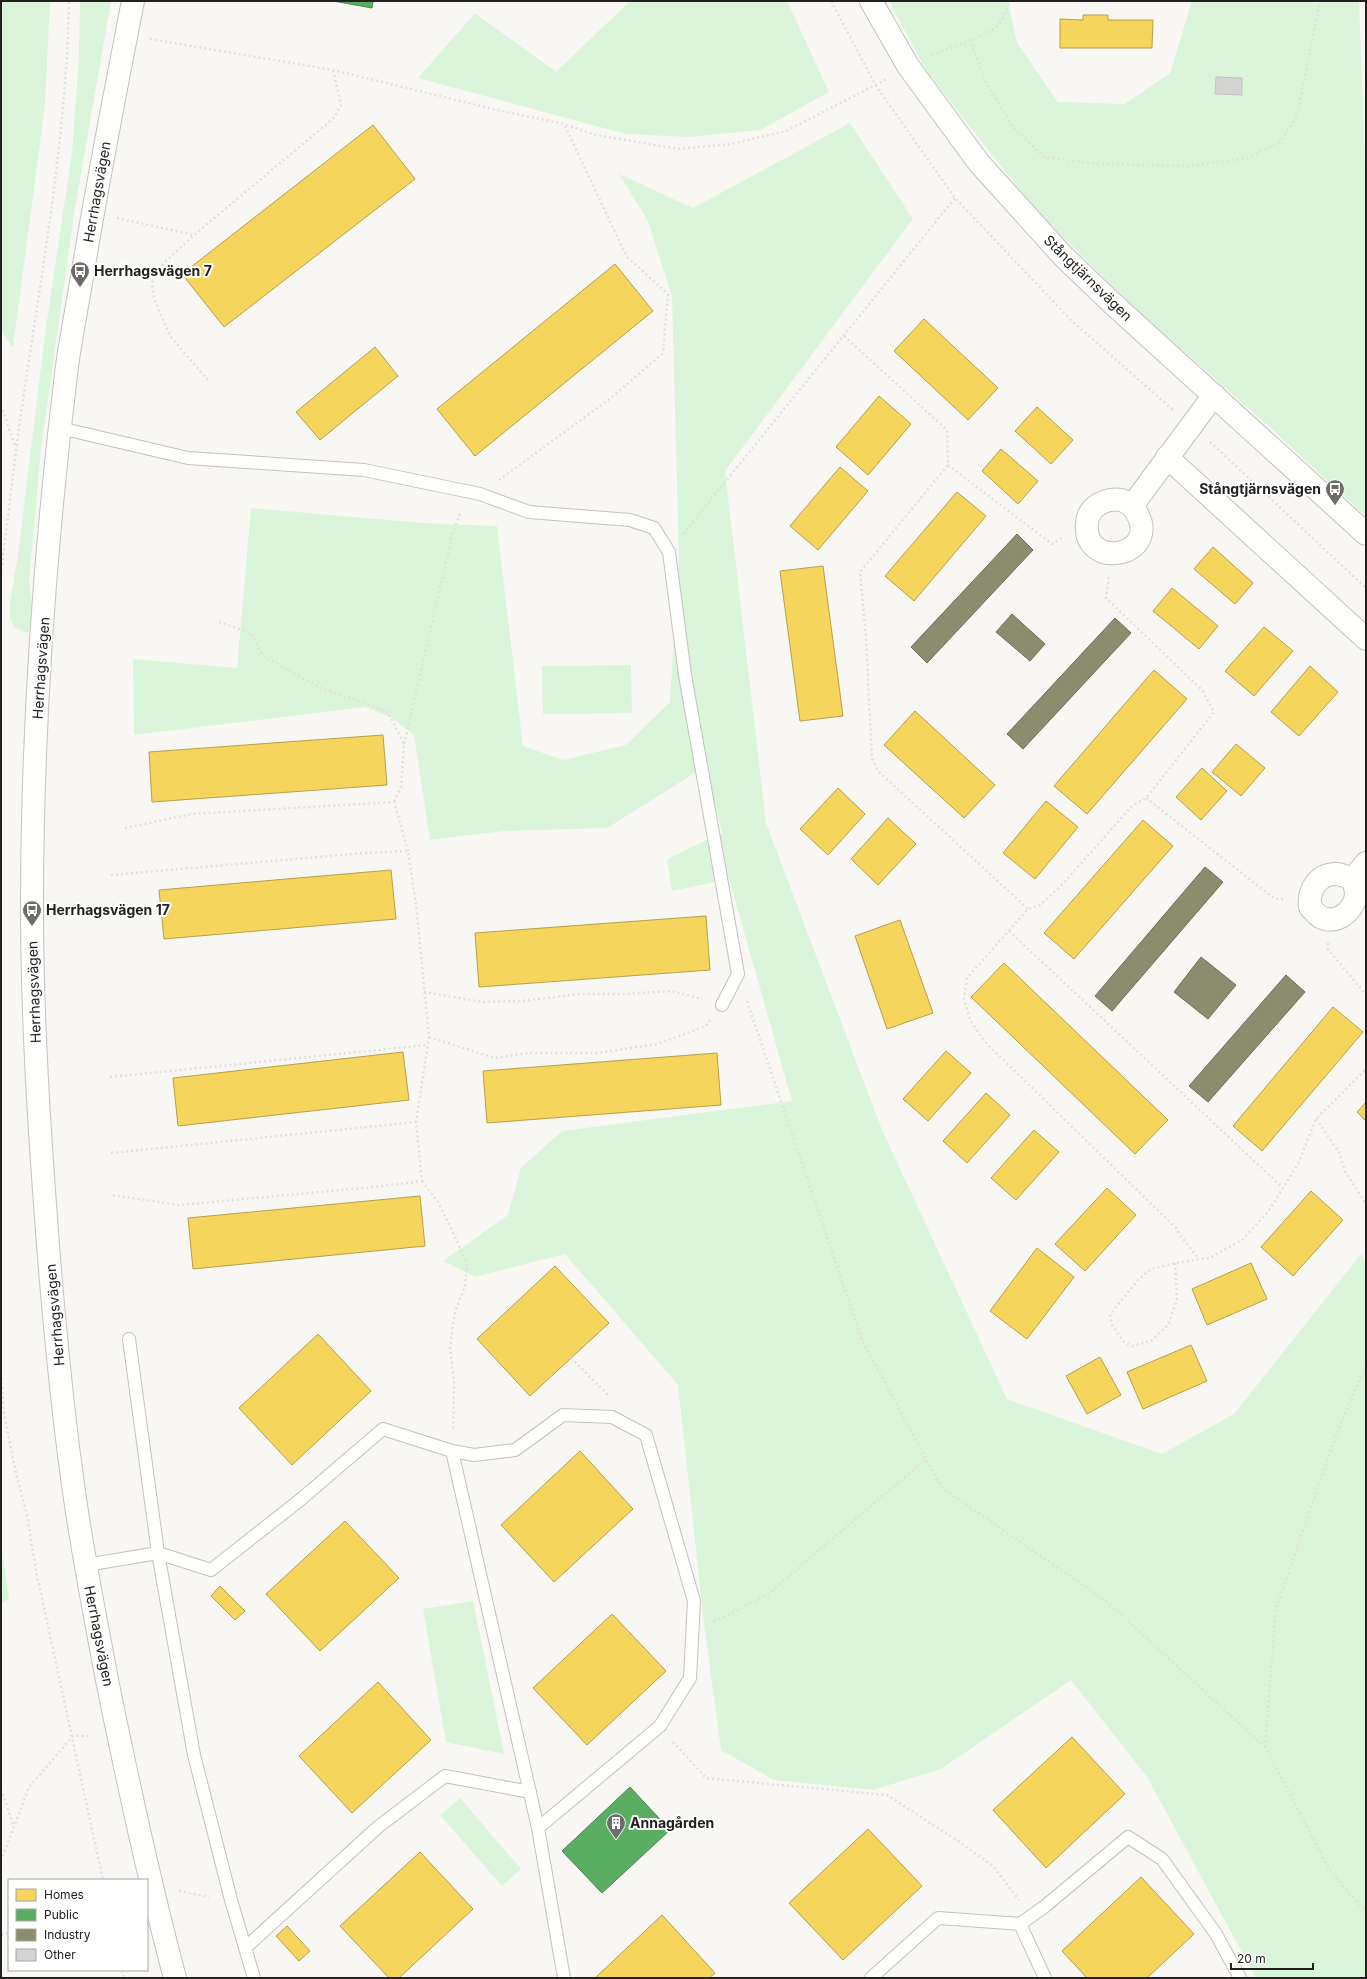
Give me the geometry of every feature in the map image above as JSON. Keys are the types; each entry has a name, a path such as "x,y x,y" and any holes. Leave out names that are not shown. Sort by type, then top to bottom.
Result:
{"street":[{"name":"Herrhagsvägen","path":"133,1 93,213 68,360 60,428 42,635 34,776 32,927 42,1175 54,1323 72,1477 86,1565 117,1729 151,1887 175,1978"},
{"name":"Stångtjärnsvägen","path":"871,1 908,66 979,163 1063,256 1366,534"},
{"path":"1132,506 1166,457 1214,395"},
{"path":"1166,457 1366,639"},
{"path":"1110,500 1122,500 1132,506 1139,515 1142,526 1140,538 1133,547 1123,553 1112,555 1101,551 1092,544 1087,533 1087,522 1091,511 1100,503 1110,500"},
{"path":"1360,871 1356,895 1346,914 1336,919 1327,920 1320,917 1310,907 1309,899 1311,891 1321,878 1360,871"}],"lane":[{"path":"60,428 188,458 364,470 480,494 529,512 630,520 654,528 668,552 685,675 738,974 722,1005"},
{"path":"129,1339 158,1553 194,1755 231,1900 254,1978"},
{"path":"86,1565 158,1553 210,1570 300,1500 383,1429 452,1451 474,1455 515,1450 563,1415 612,1417 646,1435 694,1601 690,1678 660,1726 538,1828"},
{"path":"452,1451 538,1828 564,1978"},
{"path":"245,1948 378,1827 445,1776 530,1792"},
{"path":"871,1978 938,1918 1020,1924 1044,1907 1128,1837 1162,1860 1216,1934 1240,1978"},
{"path":"1020,1924 1044,1978"}],"path":[{"path":"1,580 16,448 59,147 68,55 69,1"},
{"path":"126,35 333,70 497,110 564,124 596,135 678,149 731,144 786,131 876,86 908,66 985,34 998,25 1009,1"},
{"path":"970,39 985,81 1013,127 1044,157 1097,164 1187,166 1247,158 1280,142 1297,116 1320,1"},
{"path":"208,380 170,336 154,298 152,284 154,276 164,263 194,235 334,118 341,106 333,70"},
{"path":"452,1451 454,1383 450,1347 455,1312 465,1286 466,1264 454,1232 438,1202 422,1181 416,1122 429,1037 416,905 408,851 394,802 401,787 404,744 453,532 459,514 480,494 611,398 663,353 668,294 627,257 564,124"},
{"path":"668,552 955,198"},
{"path":"93,213 194,235"},
{"path":"844,336 947,430 948,465 860,572 866,638 872,758 878,771 1028,909"},
{"path":"1,405 16,448"},
{"path":"948,465 1052,544 1087,522"},
{"path":"1112,555 1106,598 1202,690 1214,712 1146,798 1134,805 1060,887 1040,905 1028,909 967,978 964,999 970,1020 985,1042 1176,1228 1199,1259"},
{"path":"219,622 251,633 263,656 321,688 388,712 404,744"},
{"path":"1146,798 1275,899 1309,899"},
{"path":"125,828 192,814 394,802"},
{"path":"111,875 364,853 408,851"},
{"path":"1327,920 1328,949 1366,995"},
{"path":"1008,931 1283,1188"},
{"path":"738,974 862,1340 942,1488 1106,1601 1265,1747 1328,1869 1366,1912"},
{"path":"424,992 483,1002 522,1000 578,994 624,994 671,991 722,1005 706,1026 658,1044 597,1053 528,1053 495,1058 429,1037"},
{"path":"110,1077 427,1044"},
{"path":"1175,1262 1177,1300 1168,1325 1151,1342 1132,1346 1124,1342 1112,1325 1110,1316 1138,1280 1151,1269 1175,1262 1209,1258 1242,1240 1268,1212 1298,1164 1316,1119 1366,1069"},
{"path":"1316,1119 1339,1152 1345,1171 1366,1204"},
{"path":"111,1153 416,1122"},
{"path":"112,1195 179,1205 384,1186 422,1181"},
{"path":"570,1358 608,1394 622,1423"},
{"path":"1265,1747 1276,1608 1336,1433 1366,1365"},
{"path":"1,1372 4,1412 15,1470 27,1515 36,1571 103,1879"},
{"path":"692,1633 768,1594 926,1459"},
{"path":"660,1726 706,1778 887,1795 958,1841 993,1866 1022,1903 1020,1924"},
{"path":"1,1861 13,1825 29,1787 73,1736"},
{"path":"1,1789 13,1825"},
{"path":"151,1887 231,1900"}],"green space":[{"path":"1,1 50,1 45,105 13,348 1,331"},
{"path":"80,1 111,1 74,214 41,449 29,581 35,634 21,631 14,627 10,617 10,603 18,555 45,334 72,153 79,56"},
{"path":"630,1 787,1 829,92 760,130 689,137 626,134 418,78 475,13 556,72"},
{"path":"889,1 1008,1 1017,43 1058,102 1125,104 1170,73 1192,1 1359,1 1366,192 1366,517 1274,431 1127,301 1034,208 927,72"},
{"path":"850,123 913,219 725,471 766,823 882,1130 1007,1399 1162,1454 1234,1414 1361,1254 1366,1263 1366,1978 1256,1978 1147,1777 1071,1680 941,1769 873,1790 774,1780 721,1750 704,1623 678,1385 565,1254 475,1277 443,1261 508,1215 521,1168 562,1131 792,1101 729,879 672,891 667,859 722,833 706,766 607,828 504,831 430,840 414,735 392,718 365,707 134,735 133,659 237,668 251,508 423,523 497,526 523,746 563,760 626,745 670,702 679,558 672,297 648,221 619,174 693,208"},
{"path":"631,665 632,713 543,714 542,666"},
{"path":"1,1546 9,1598 1,1605"},
{"path":"473,1601 504,1754 446,1742 423,1609"},
{"path":"460,1798 521,1869 502,1886 440,1815"}],"building: Homes":[{"path":"1083,15 1108,15 1108,20 1153,20 1152,48 1060,48 1060,19 1083,20"},
{"path":"373,125 415,179 224,327 182,274"},
{"path":"615,264 653,311 475,456 437,409"},
{"path":"924,319 998,388 968,420 894,351"},
{"path":"375,347 398,376 320,440 296,412"},
{"path":"879,396 911,424 868,475 836,447"},
{"path":"1037,407 1073,440 1051,464 1015,431"},
{"path":"1001,449 1038,481 1018,504 982,471"},
{"path":"840,467 868,491 818,550 790,526"},
{"path":"957,492 986,516 914,601 885,576"},
{"path":"1213,547 1253,583 1235,604 1194,569"},
{"path":"823,566 843,716 800,721 780,571"},
{"path":"1172,588 1218,626 1199,649 1153,611"},
{"path":"1264,627 1293,651 1254,696 1225,671"},
{"path":"1310,666 1338,692 1299,736 1271,712"},
{"path":"1154,670 1187,699 1087,814 1054,786"},
{"path":"915,711 995,785 964,818 884,745"},
{"path":"383,735 387,785 152,802 149,752"},
{"path":"1236,744 1265,768 1241,796 1212,772"},
{"path":"1202,768 1227,791 1201,820 1176,797"},
{"path":"838,788 865,814 828,855 800,829"},
{"path":"1046,801 1078,827 1035,879 1003,853"},
{"path":"888,818 916,844 878,885 851,859"},
{"path":"1143,820 1173,846 1074,959 1044,933"},
{"path":"391,870 396,919 164,939 159,890"},
{"path":"706,916 710,970 479,987 475,933"},
{"path":"900,920 933,1013 887,1029 855,936"},
{"path":"1004,963 1168,1120 1135,1154 971,997"},
{"path":"1333,1007 1363,1032 1262,1151 1233,1126"},
{"path":"946,1051 971,1073 928,1121 903,1099"},
{"path":"403,1052 409,1100 178,1126 173,1078"},
{"path":"717,1053 721,1105 487,1123 483,1071"},
{"path":"986,1093 1010,1115 967,1163 943,1141"},
{"path":"1366,1102 1366,1121 1357,1112"},
{"path":"1034,1130 1059,1152 1016,1200 991,1178"},
{"path":"1107,1188 1136,1215 1085,1271 1055,1244"},
{"path":"1311,1191 1343,1220 1293,1276 1261,1247"},
{"path":"420,1196 425,1246 193,1269 188,1218"},
{"path":"1037,1248 1074,1277 1027,1339 990,1311"},
{"path":"1251,1263 1267,1299 1207,1325 1192,1289"},
{"path":"555,1266 609,1323 530,1396 477,1339"},
{"path":"318,1334 371,1391 292,1465 239,1408"},
{"path":"1191,1345 1207,1381 1143,1409 1127,1372"},
{"path":"1100,1357 1121,1395 1087,1414 1066,1376"},
{"path":"580,1451 633,1509 554,1582 501,1525"},
{"path":"345,1521 399,1578 320,1651 266,1594"},
{"path":"220,1586 245,1611 235,1620 211,1596"},
{"path":"612,1614 666,1671 587,1745 533,1688"},
{"path":"378,1682 431,1740 352,1813 299,1756"},
{"path":"1072,1737 1125,1794 1046,1868 993,1810"},
{"path":"868,1829 922,1886 843,1960 789,1903"},
{"path":"420,1852 473,1909 399,1978 389,1978 340,1926"},
{"path":"1141,1877 1194,1934 1147,1978 1087,1978 1062,1951"},
{"path":"662,1915 715,1973 709,1978 595,1978"},
{"path":"287,1926 310,1951 299,1961 276,1936"}],"building: Public":[{"path":"333,1 373,1 372,8"},
{"name":"Annagården","path":"630,1787 670,1830 602,1893 562,1851"}],"building: Industry":[{"path":"1017,534 1033,550 927,663 911,647"},
{"path":"1012,614 1045,644 1030,661 996,632"},
{"path":"1115,618 1131,633 1023,749 1007,734"},
{"path":"1205,867 1223,882 1112,1011 1095,996"},
{"path":"1201,957 1236,985 1208,1019 1174,992"},
{"path":"1286,975 1305,992 1208,1102 1189,1086"}],"building: Other":[{"path":"1216,77 1242,78 1242,95 1215,94"}],"place":[{"name":"Herrhagsvägen 7","path":"80,288"},
{"name":"Stångtjärnsvägen","path":"1335,506"},
{"name":"Herrhagsvägen 17","path":"32,927"},
{"name":"Annagården","path":"616,1840"}]}
